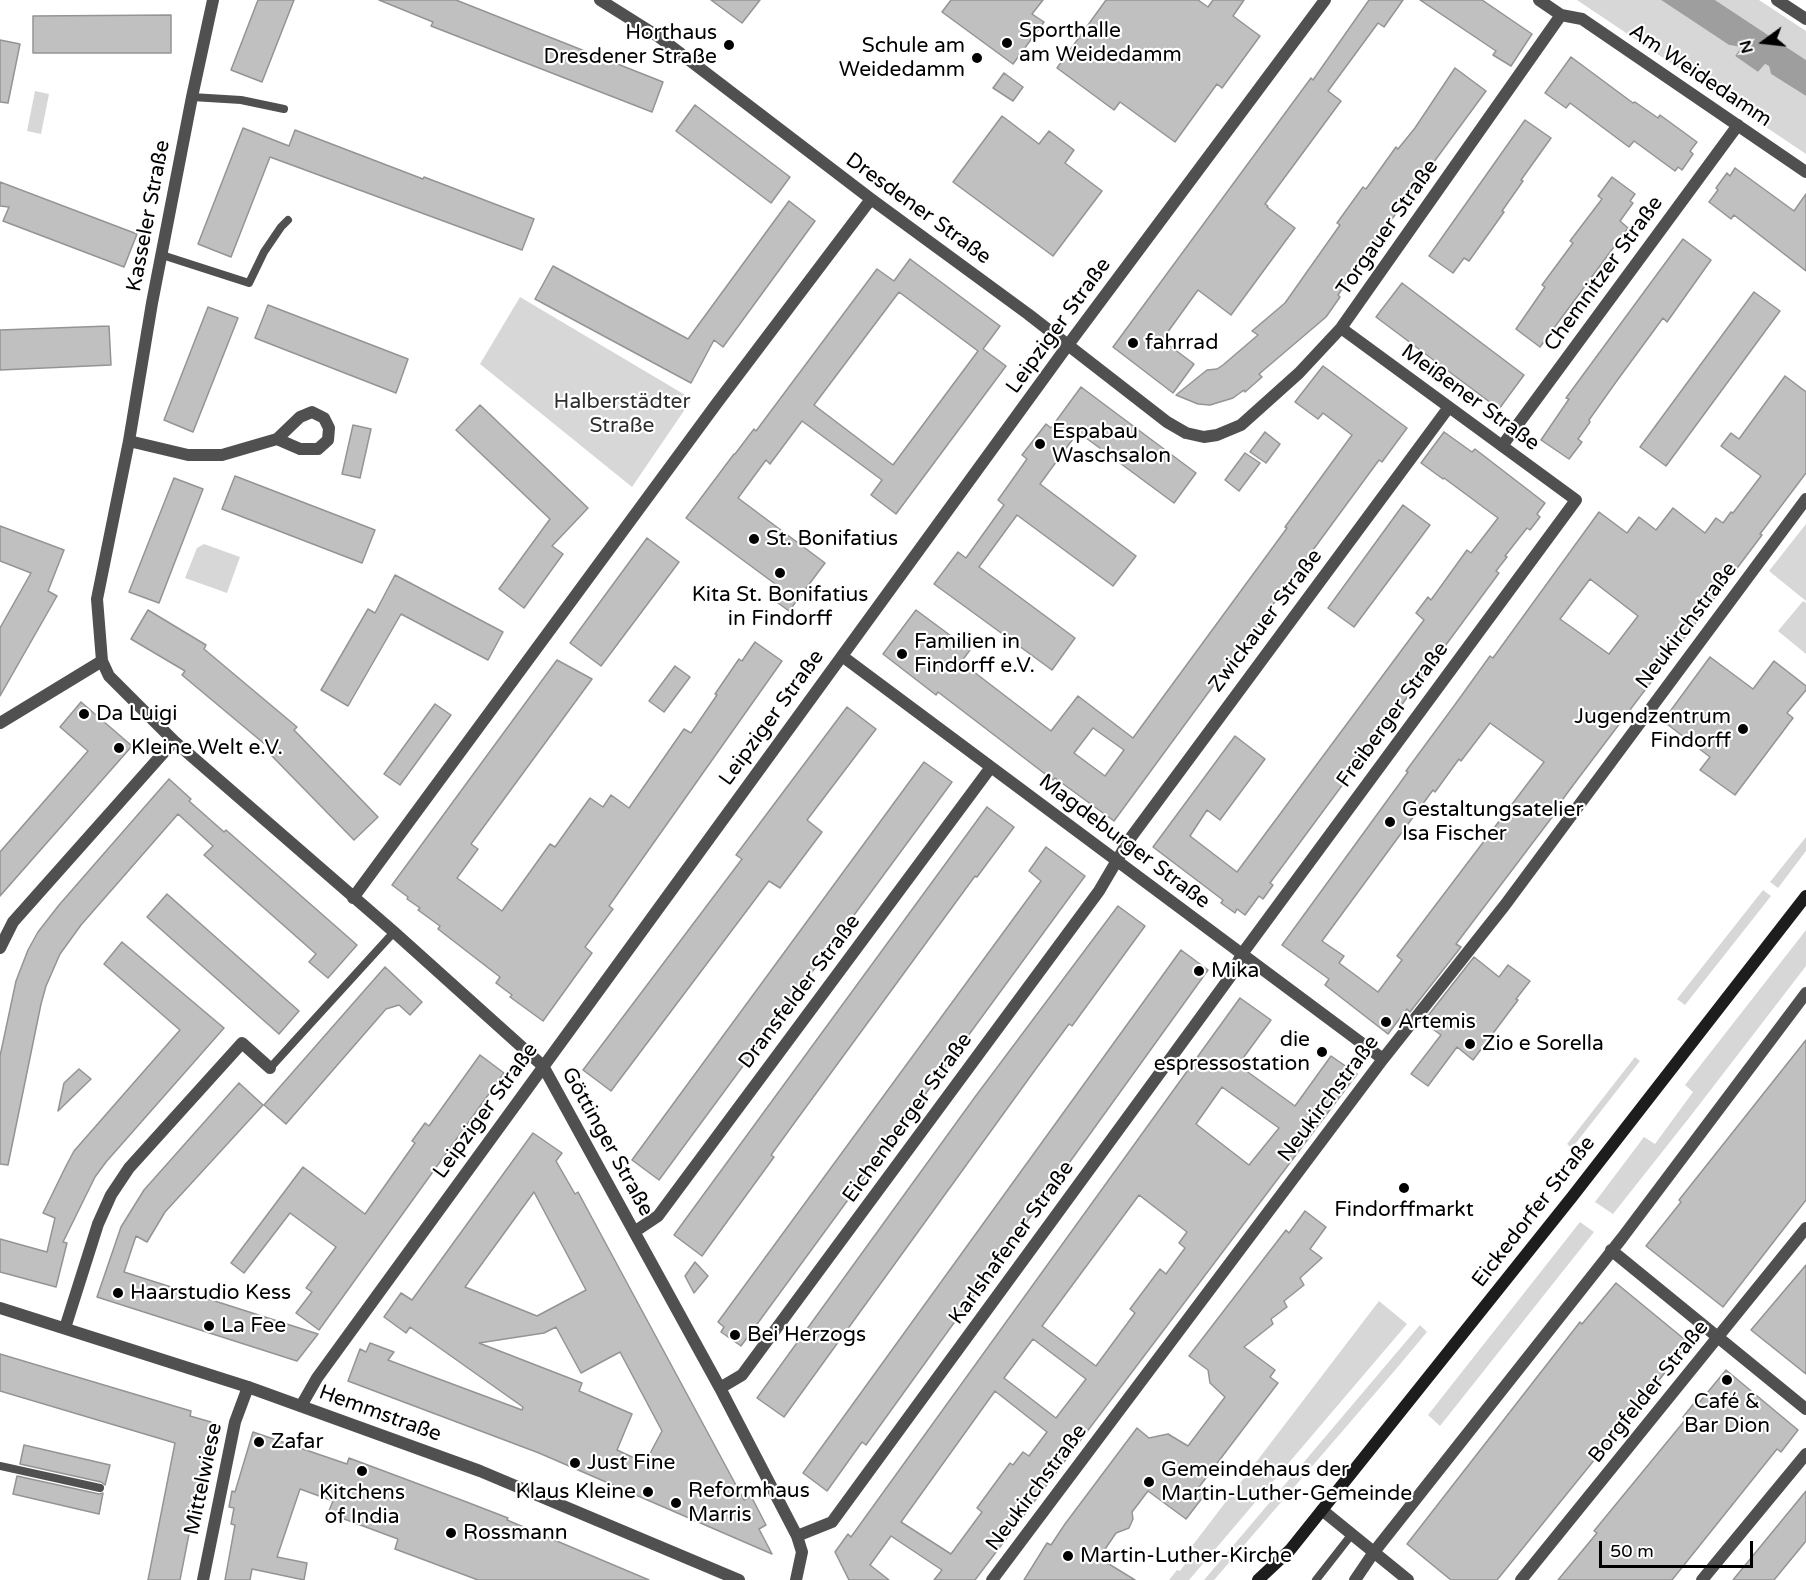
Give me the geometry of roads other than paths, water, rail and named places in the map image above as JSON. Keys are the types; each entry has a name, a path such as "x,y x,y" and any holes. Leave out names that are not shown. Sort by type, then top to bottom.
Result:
{"main road":[{"name":"Eickedorfer Straße","path":"1271,1580 1290,1550 1565,1206 1806,896"},
{"name":"Eickedorfer Straße","path":"1258,1580 1290,1550"}],"street":[{"name":"Kasseler Straße","path":"102,661 97,599 129,441 192,97 213,0"},
{"name":"Dresdener Straße","path":"600,0 659,37 871,199 1028,314 1167,422 1186,433 1204,436 1217,435"},
{"name":"Leipziger Straße","path":"301,1406 317,1378 1068,345 1325,0"},
{"name":"Am Weidedamm","path":"1539,0 1561,15 1582,19 1806,172"},
{"path":"1777,0 1806,19"},
{"name":"Torgauer Straße","path":"1217,435 1241,425 1258,411 1299,373 1341,328 1561,15"},
{"name":"Chemnitzer Straße","path":"1502,446 1738,124"},
{"path":"353,898 717,403 871,199"},
{"name":"Meißener Straße","path":"1341,328 1576,500"},
{"name":"Zwickauer Straße","path":"1117,861 1136,831 1449,407"},
{"path":"129,441 188,455 200,455 222,454 277,439"},
{"name":"Neukirchstraße","path":"992,1580 1383,1059 1505,905 1806,499"},
{"name":"Freiberger Straße","path":"1242,954 1576,500"},
{"name":"Magdeburger Straße","path":"842,656 1383,1059"},
{"path":"0,723 102,661"},
{"name":"Göttinger Straße","path":"102,661 109,676 174,741 394,932 543,1066 720,1388 797,1536 802,1552 796,1580"},
{"path":"0,948 14,922 174,741"},
{"name":"Dransfelder Straße","path":"634,1232 658,1216 991,767"},
{"name":"Eichenberger Straße","path":"720,1388 742,1375 1099,891 1117,861"},
{"name":"Karlshafener Straße","path":"797,1536 832,1522 1230,977 1242,954"},
{"path":"1355,1580 1374,1552 1611,1250 1806,993"},
{"path":"65,1328 98,1224 111,1195 129,1168 242,1043 270,1068"},
{"name":"Borgfelder Straße","path":"1521,1580 1806,1228"},
{"path":"1611,1250 1806,1408"},
{"name":"Hemmstraße","path":"0,1308 248,1387 480,1471 739,1580"},
{"name":"Mittelwiese","path":"203,1580 235,1422 248,1387"},
{"path":"1702,1580 1806,1454"},
{"path":"1322,1510 1408,1580"}],"lane":[{"path":"192,97 241,100 284,109"},
{"path":"162,255 249,283 264,252 288,220"},
{"path":"270,1068 394,932"},
{"path":"0,1466 100,1488"},
{"path":"1316,1580 1352,1534"}],"place":[{"name":"Sporthalle am Weidedamm","path":"1007,43"},
{"name":"Horthaus Dresdener Straße","path":"729,45"},
{"name":"Schule am Weidedamm","path":"977,58"},
{"name":"fahrrad","path":"1133,343"},
{"name":"Espabau Waschsalon","path":"1040,444"},
{"name":"St. Bonifatius","path":"754,539"},
{"name":"Kita St. Bonifatius in Findorff","path":"780,573"},
{"name":"Familien in Findorff e.V.","path":"902,654"},
{"name":"Da Luigi","path":"84,714"},
{"name":"Jugendzentrum Findorff","path":"1743,729"},
{"name":"Kleine Welt e.V.","path":"119,748"},
{"name":"Gestaltungsatelier Isa Fischer","path":"1390,822"},
{"name":"Mika","path":"1199,971"},
{"name":"Artemis","path":"1386,1022"},
{"name":"Zio e Sorella","path":"1470,1044"},
{"name":"die espressostation","path":"1322,1052"},
{"name":"Findorffmarkt","path":"1404,1188"},
{"name":"Haarstudio Kess","path":"118,1293"},
{"name":"La Fee","path":"209,1326"},
{"name":"Bei Herzogs","path":"735,1335"},
{"name":"Café & Bar Dion","path":"1727,1380"},
{"name":"Zafar","path":"259,1442"},
{"name":"Just Fine","path":"575,1463"},
{"name":"Kitchens of India","path":"362,1471"},
{"name":"Gemeindehaus der Martin-Luther-Gemeinde","path":"1149,1482"},
{"name":"Klaus Kleine","path":"648,1492"},
{"name":"Reformhaus Marris","path":"676,1503"},
{"name":"Rossmann","path":"451,1533"},
{"name":"Martin-Luther-Kirche","path":"1068,1556"}],"park label":[{"name":"Halberstädter Straße","path":"622,414"}]}
